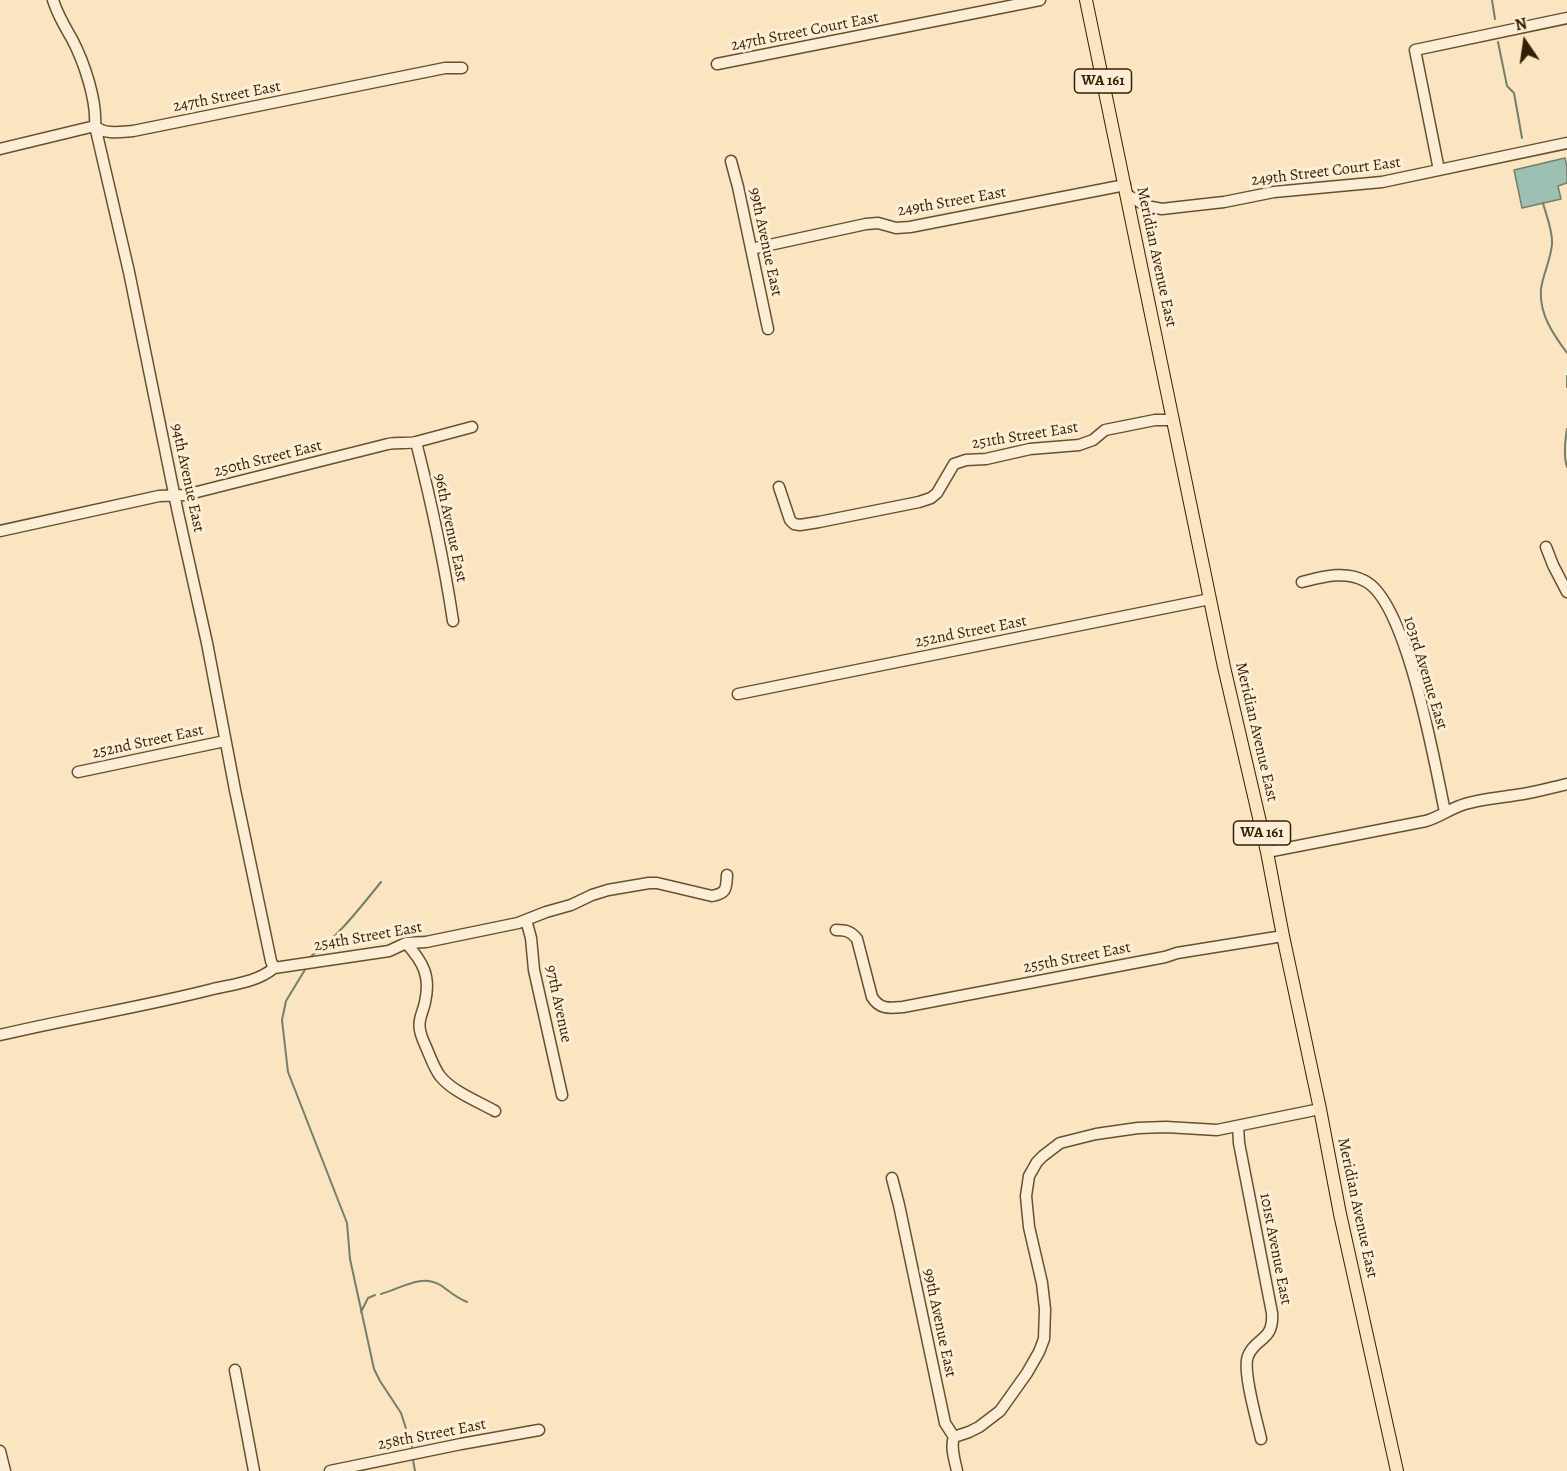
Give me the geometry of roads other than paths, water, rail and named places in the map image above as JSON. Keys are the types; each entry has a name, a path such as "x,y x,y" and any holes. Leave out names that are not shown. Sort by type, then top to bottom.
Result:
{"main road":[{"name":"Meridian Avenue East","path":"1086,0 1224,667 1267,852 1282,936 1320,1109 1340,1214 1397,1471"}],"street":[{"name":"94th Avenue East","path":"53,0 84,67 96,117 95,126 129,272 268,949 274,968"},
{"name":"247th Street Court East","path":"717,64 1040,0"},
{"path":"1439,170 1415,50 1567,18"},
{"name":"247th Street East","path":"0,149 95,126 100,130 112,132 133,131 445,68 462,68"},
{"name":"249th Street Court East","path":"1125,190 1146,206 1179,207 1224,202 1274,192 1373,183 1567,143"},
{"name":"99th Avenue East","path":"731,161 768,329"},
{"name":"249th Street East","path":"751,249 866,224 878,223 896,228 910,227 1125,190"},
{"name":"251th Street East","path":"779,487 790,520 794,524 819,522 931,498 941,487 954,464 966,460 986,459 1030,449 1079,445 1093,440 1104,430 1155,420 1173,420"},
{"name":"250th Street East","path":"0,531 159,496 185,495 388,444 416,442 472,427"},
{"name":"96th Avenue East","path":"416,442 449,592 453,621"},
{"path":"1546,547 1567,592"},
{"name":"103rd Avenue East","path":"1302,582 1328,576 1354,577 1366,581 1373,587 1390,610 1404,642 1426,723 1445,812"},
{"name":"252nd Street East","path":"738,694 1210,599"},
{"name":"252nd Street East","path":"78,772 225,741"},
{"path":"1267,852 1426,821 1467,803 1526,794 1567,784"},
{"name":"254th Street East","path":"0,1035 254,980 268,974 274,968 388,951 406,943 426,942 508,925 571,905 599,892 649,883 668,884 712,896 721,894 726,887 727,876"},
{"name":"97th Avenue","path":"526,920 531,938 534,970 562,1095"},
{"name":"255th Street East","path":"836,930 850,932 857,939 872,998 878,1005 885,1008 903,1007 1177,953 1282,936"},
{"path":"406,943 420,959 426,979 425,1002 419,1021 430,1059 445,1081 495,1111"},
{"path":"954,1437 969,1432 1000,1411 1027,1373 1044,1339 1046,1309 1029,1227 1026,1196 1029,1176 1037,1162 1060,1143 1096,1134 1166,1127 1217,1130 1320,1109"},
{"name":"101st Avenue East","path":"1238,1126 1239,1143 1272,1313 1272,1324 1268,1334 1250,1350 1246,1358 1261,1438"},
{"name":"99th Avenue East","path":"892,1178 945,1423 948,1431 954,1437 952,1448 957,1471"},
{"path":"235,1370 254,1471"},
{"name":"258th Street East","path":"330,1471 539,1430"},
{"path":"0,1451 4,1471"},
{"path":"383,1460 386,1471"}],"water":[{"path":"1565,158 1567,183 1558,186 1561,199 1522,208 1514,170"}],"waterway":[{"path":"1492,0 1495,19"},
{"path":"1498,42 1507,86 1514,93 1522,138"},
{"path":"1543,203 1552,244 1541,289 1542,307 1552,331 1567,353"},
{"path":"1567,376 1567,387"},
{"path":"1567,429 1565,443 1567,467"},
{"path":"310,957 338,932 381,882"},
{"path":"306,968 286,1001 282,1020 288,1072 347,1223 350,1259 374,1369 401,1413 412,1447"},
{"path":"381,1294 412,1283 426,1281 442,1286 467,1302"},
{"path":"361,1312 368,1298 375,1295"},
{"path":"413,1460 415,1471"}]}
